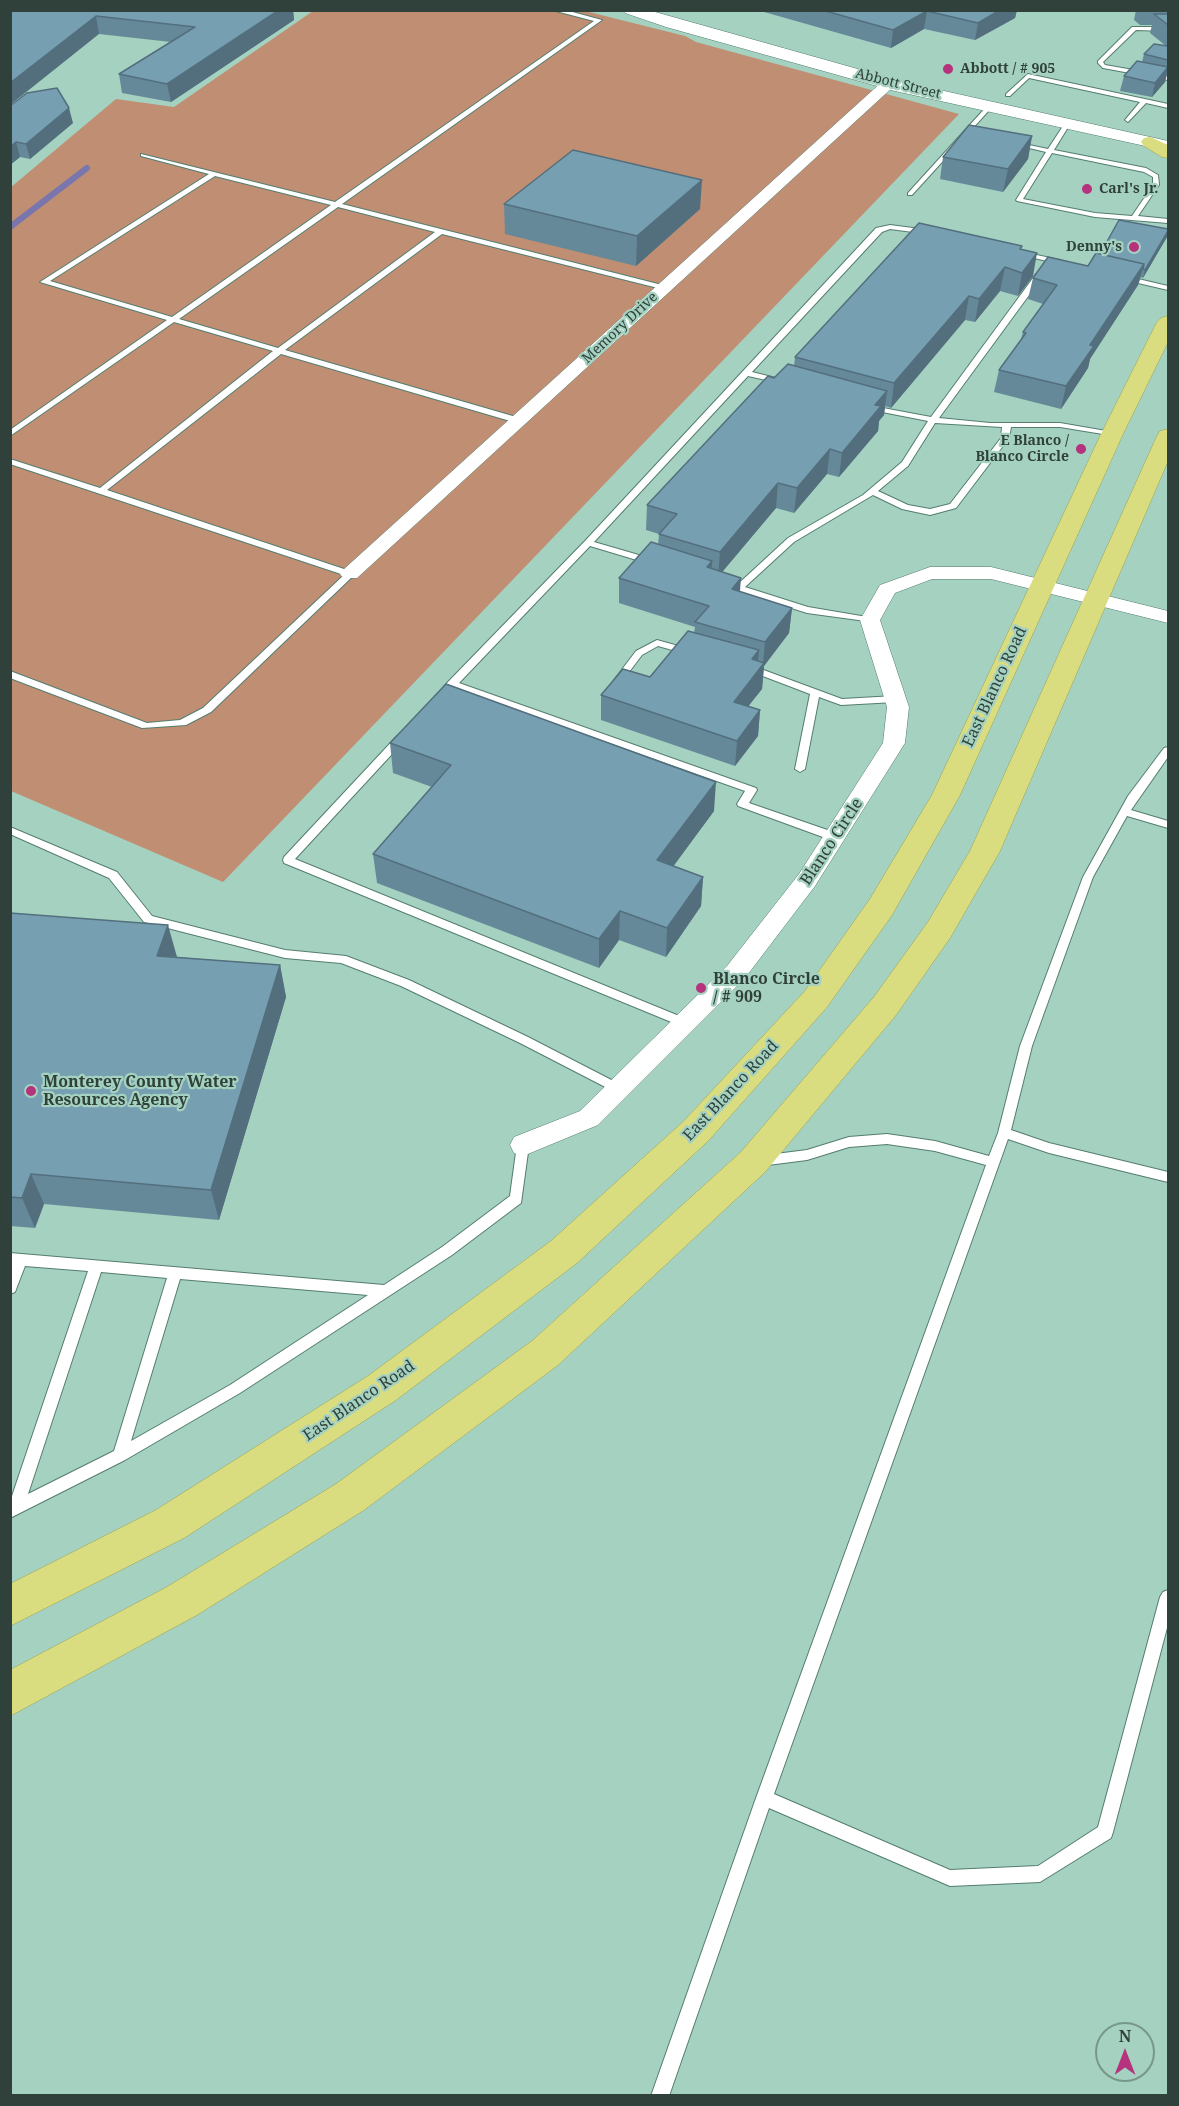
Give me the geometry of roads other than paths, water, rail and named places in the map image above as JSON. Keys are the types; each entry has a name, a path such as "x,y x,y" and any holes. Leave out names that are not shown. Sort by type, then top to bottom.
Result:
{"highway":[{"path":"1150,142 1168,153"},
{"name":"East Blanco Road","path":"10,1606 170,1524 382,1388 564,1252 696,1131 816,999 881,907 946,795 1112,434 1168,321"},
{"path":"10,1694 182,1601 350,1497 545,1353 753,1162 885,1006 939,930 985,851 1168,436"}],"main road":[{"name":"Abbott Street","path":"684,10 766,35 1008,95 1147,124"},
{"name":"Abbott Street","path":"631,12 890,83 1168,146"}],"street":[{"name":"Memory Drive","path":"350,574 890,83"},
{"path":"870,620 887,589 930,573 991,573 1168,616"},
{"name":"Blanco Circle","path":"523,1145 580,1123 619,1089 736,972 807,880 894,743 898,707 870,620"}],"lane":[{"path":"10,434 337,206 598,20 555,10"},
{"path":"1168,29 1134,28 1100,62 1103,66 1168,78"},
{"path":"1008,95 1028,76 1168,106"},
{"path":"1128,120 1144,101"},
{"path":"910,194 990,106"},
{"path":"1067,124 1019,200 1095,215 1168,221"},
{"path":"964,134 975,136"},
{"path":"1007,142 1146,170 1156,176 1155,185 1133,219"},
{"path":"143,156 663,288"},
{"path":"213,174 44,282 520,421"},
{"path":"1133,219 1155,228"},
{"path":"436,701 588,543 879,231 890,227 908,228 941,235"},
{"path":"101,491 279,351 439,232"},
{"path":"1007,250 1074,265"},
{"path":"739,588 791,540 873,492 905,464 933,420 1051,260"},
{"path":"1119,276 1168,288"},
{"path":"747,373 791,385"},
{"path":"857,403 933,420 1007,425 1060,425 1112,434"},
{"path":"873,492 905,507 930,512 953,506 1005,438 1007,425"},
{"path":"10,461 350,574 207,710 182,723 146,726 10,674"},
{"path":"588,543 663,566"},
{"path":"717,582 807,610 870,620"},
{"path":"612,689 639,653 657,643 701,655"},
{"path":"734,664 841,702 896,699"},
{"path":"451,684 752,790 742,804 835,837"},
{"path":"800,769 815,693"},
{"path":"412,726 288,860 685,1023"},
{"path":"660,2096 764,1798 1004,1133 1026,1046 1088,877 1125,812 1168,750"},
{"path":"1125,812 1168,825"},
{"path":"10,830 112,875 148,919 285,954 342,960 405,983 619,1089"},
{"path":"1004,1133 1050,1148 1168,1177"},
{"path":"753,1162 807,1155 849,1142 887,1139 935,1146 993,1162"},
{"path":"14,1509 120,1455 235,1389 447,1251 516,1199 523,1145"},
{"path":"10,1288 16,1260 387,1291"},
{"path":"14,1509 96,1266"},
{"path":"120,1455 175,1273"},
{"path":"764,1798 950,1878 1040,1874 1105,1832 1168,1597"}],"waterway":[{"path":"10,227 87,168"}],"place":[{"name":"Abbott / # 905","path":"948,69"},
{"name":"Carl's Jr.","path":"1087,189"},
{"name":"Denny's","path":"1134,247"},
{"name":"E Blanco / Blanco Circle","path":"1081,449"},
{"name":"Blanco Circle / # 909","path":"701,988"},
{"name":"Monterey County Water Resources Agency","path":"31,1091"}]}
